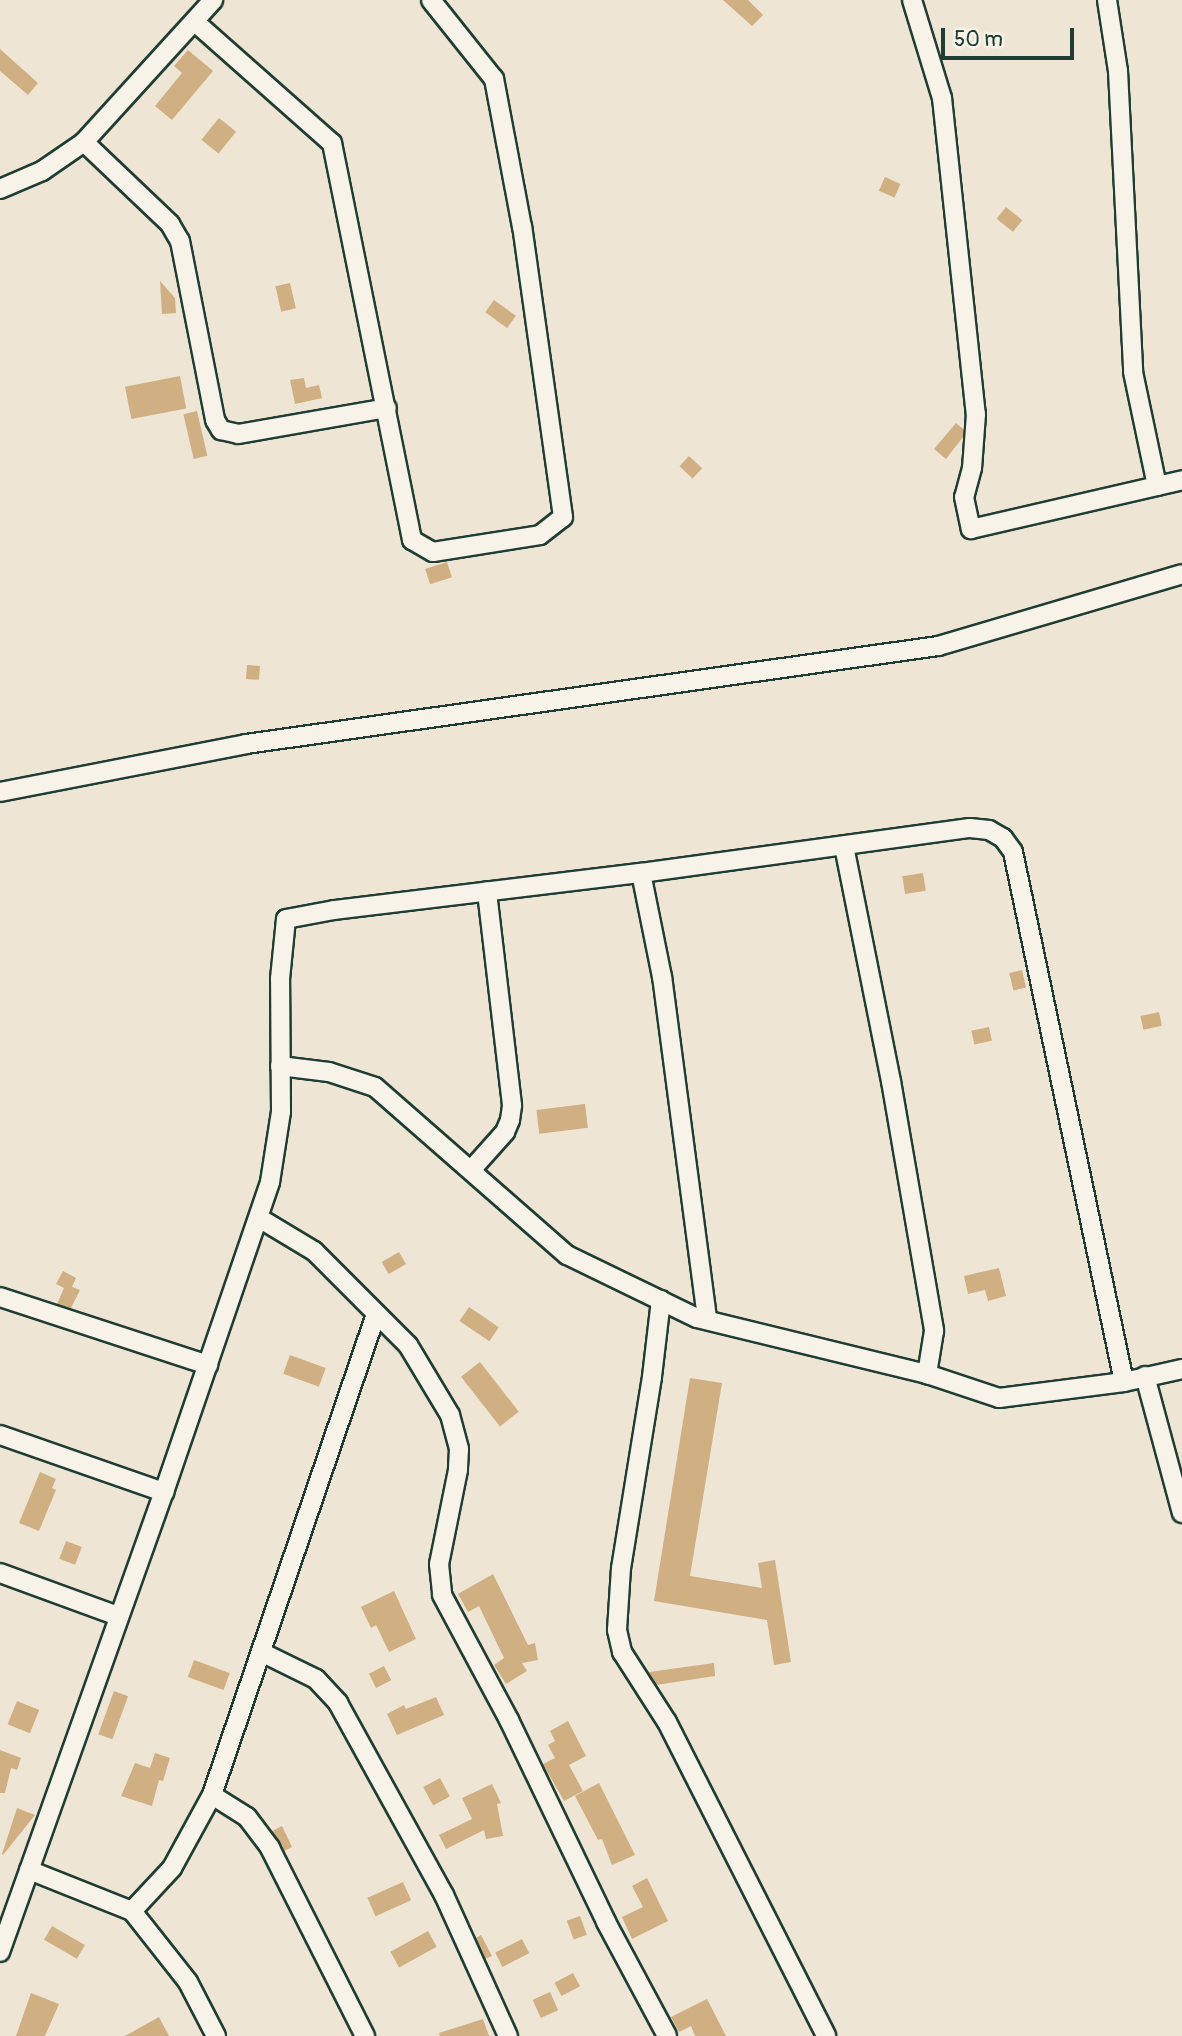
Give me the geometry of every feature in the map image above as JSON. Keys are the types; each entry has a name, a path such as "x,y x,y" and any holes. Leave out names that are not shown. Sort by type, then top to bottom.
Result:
{"street":[{"path":"0,189 41,171 84,142 213,0"},
{"path":"195,22 332,144 412,540 433,552 540,536 564,517 522,227 495,79 431,0"},
{"path":"912,0 942,97 976,414 972,468 964,497 971,529 1182,480"},
{"path":"1107,0 1118,71 1133,372 1157,486"},
{"path":"84,142 170,224 180,241 215,420 221,430 237,434 387,408"},
{"path":"0,792 246,744 938,646 1182,574"},
{"path":"0,1952 259,1218 278,1140 280,979 286,919 334,910 641,873 970,828 997,834 1013,852 1124,1382"},
{"path":"844,846 891,1081 934,1331 927,1374"},
{"path":"641,873 662,977 707,1318"},
{"path":"472,1169 505,1132 512,1105 487,891"},
{"path":"280,1066 329,1072 375,1087 472,1169 567,1255 697,1318 707,1318 927,1374 999,1398 1124,1382 1182,1369"},
{"path":"259,1218 314,1251 420,1360 456,1432 458,1470 439,1564 442,1595 509,1720 606,1922 667,2036"},
{"path":"0,1297 208,1365"},
{"path":"661,1300 652,1377 621,1568 617,1630 622,1651 667,1722 825,2036"},
{"path":"132,1911 172,1868 212,1795 376,1314"},
{"path":"1145,1376 1182,1513"},
{"path":"0,1434 164,1492"},
{"path":"0,1573 118,1616"},
{"path":"261,1653 316,1679 338,1703 444,1895 508,2036"},
{"path":"212,1795 247,1817 270,1848 365,2036"},
{"path":"29,1870 132,1911 188,1982 216,2036"}],"building":[{"path":"723,0 748,0 763,15 752,26"},
{"path":"0,49 38,83 28,95 0,71"},
{"path":"188,50 213,71 172,120 155,106 182,73 174,66"},
{"path":"219,118 236,132 218,154 201,140"},
{"path":"885,177 901,184 894,198 879,191"},
{"path":"1006,207 1022,220 1013,232 997,219"},
{"path":"160,281 175,298 176,313 162,314"},
{"path":"290,283 296,308 281,312 275,286"},
{"path":"494,300 516,316 507,328 485,312"},
{"path":"180,376 186,408 131,419 125,387"},
{"path":"304,378 306,388 319,385 322,398 295,404 290,380"},
{"path":"197,411 207,456 194,459 183,414"},
{"path":"956,423 963,429 963,437 946,459 934,449"},
{"path":"689,456 702,468 693,479 679,466"},
{"path":"447,562 452,577 430,584 425,569"},
{"path":"247,665 260,666 259,680 246,679"},
{"path":"923,873 926,891 905,894 902,876"},
{"path":"1022,970 1026,988 1013,990 1009,973"},
{"path":"1159,1012 1162,1026 1143,1030 1140,1016"},
{"path":"989,1027 992,1041 974,1044 971,1031"},
{"path":"585,1104 588,1128 539,1134 536,1110"},
{"path":"399,1252 406,1264 389,1274 382,1262"},
{"path":"999,1268 1006,1296 988,1301 985,1290 968,1294 964,1276"},
{"path":"63,1271 76,1278 72,1287 80,1290 71,1308 57,1304 64,1288 56,1284"},
{"path":"469,1307 499,1327 489,1341 459,1321"},
{"path":"290,1355 326,1368 319,1387 283,1374"},
{"path":"480,1362 519,1412 500,1426 461,1377"},
{"path":"690,1378 722,1383 690,1576 762,1588 758,1563 775,1560 791,1662 774,1665 767,1620 654,1601"},
{"path":"40,1472 56,1479 52,1488 56,1490 39,1531 19,1523"},
{"path":"66,1541 82,1547 75,1565 59,1559"},
{"path":"493,1574 528,1645 535,1643 538,1660 522,1663 527,1671 506,1684 494,1665 504,1658 479,1606 468,1612 458,1594"},
{"path":"394,1591 416,1639 389,1652 376,1625 371,1628 361,1607"},
{"path":"194,1660 230,1673 224,1690 188,1677"},
{"path":"714,1663 715,1676 656,1685 649,1672"},
{"path":"384,1666 391,1680 376,1688 369,1674"},
{"path":"114,1691 128,1696 112,1739 98,1734"},
{"path":"436,1697 444,1715 397,1735 387,1714 404,1705 406,1709"},
{"path":"17,1701 39,1710 30,1733 8,1724"},
{"path":"568,1721 586,1756 569,1765 583,1791 564,1801 543,1764 555,1758 548,1745 555,1741 550,1731"},
{"path":"0,1750 21,1758 17,1770 11,1768 5,1793 0,1793"},
{"path":"155,1753 170,1758 163,1781 159,1780 152,1806 121,1796 135,1763 150,1768"},
{"path":"440,1778 450,1797 433,1805 423,1787"},
{"path":"599,1783 635,1855 612,1865 602,1839 598,1840 575,1796"},
{"path":"492,1784 501,1803 497,1804 503,1836 486,1839 484,1830 446,1849 439,1835 472,1819 462,1798"},
{"path":"17,1808 35,1815 3,1855 2,1854"},
{"path":"282,1826 292,1847 284,1851 272,1831"},
{"path":"647,1878 668,1921 632,1939 622,1917 643,1907 632,1886"},
{"path":"403,1882 411,1900 376,1916 367,1898"},
{"path":"580,1916 587,1935 574,1940 567,1921"},
{"path":"52,1926 85,1945 77,1959 44,1940"},
{"path":"428,1931 437,1947 399,1968 390,1952"},
{"path":"481,1935 492,1956 485,1959 476,1938"},
{"path":"522,1939 529,1953 503,1967 495,1953"},
{"path":"573,1973 580,1986 562,1996 554,1983"},
{"path":"550,1992 558,2010 541,2018 533,2000"},
{"path":"31,1993 59,2004 45,2036 16,2036"},
{"path":"707,1999 726,2036 695,2036 691,2026 679,2032 671,2017"},
{"path":"159,2017 169,2036 125,2036"},
{"path":"483,2019 489,2036 440,2036 439,2033"}]}
